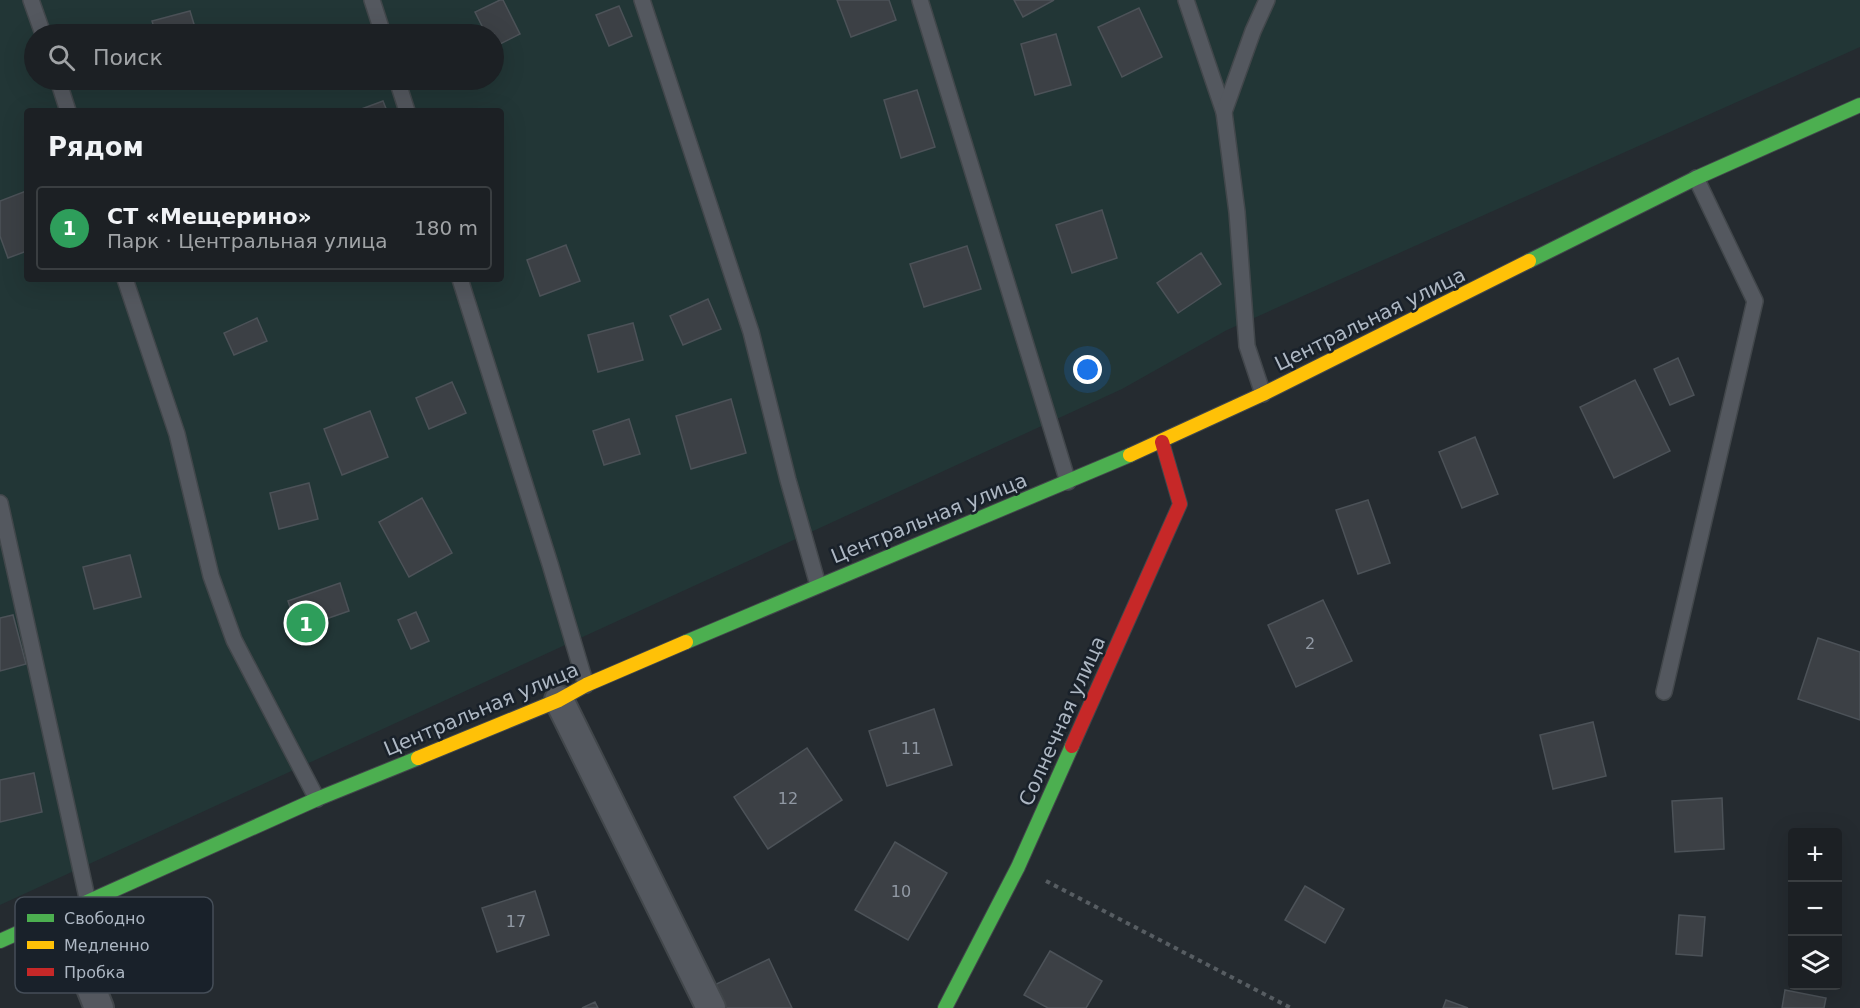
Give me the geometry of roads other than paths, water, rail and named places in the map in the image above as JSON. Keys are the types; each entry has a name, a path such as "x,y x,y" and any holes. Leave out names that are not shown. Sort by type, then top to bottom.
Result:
{"street":[{"name":"Центральная улица","path":"99,897 317,799 559,700 586,685 818,585 1162,442 1696,178 1860,105"},
{"name":"Солнечная улица","path":"945,1008 1018,867 1180,504 1162,442"},
{"path":"559,700 711,1008"},
{"name":"Центральная улица","path":"0,942 15,935"},
{"path":"93,993 99,1008"}],"lane":[{"path":"31,0 39,24"},
{"path":"372,0 380,24"},
{"path":"642,0 751,332 818,585"},
{"path":"920,0 1068,482"},
{"path":"1186,0 1224,112 1237,212 1247,346 1263,394"},
{"path":"1224,112 1267,0"},
{"path":"61,90 67,108"},
{"path":"400,90 406,108"},
{"path":"1664,692 1755,301 1696,178"},
{"path":"126,282 177,434 211,576 234,640 317,799"},
{"path":"461,282 547,552 586,685"},
{"path":"0,503 87,897"}],"place":[{"name":"СТ «Мещерино»","path":"306,623"}]}
